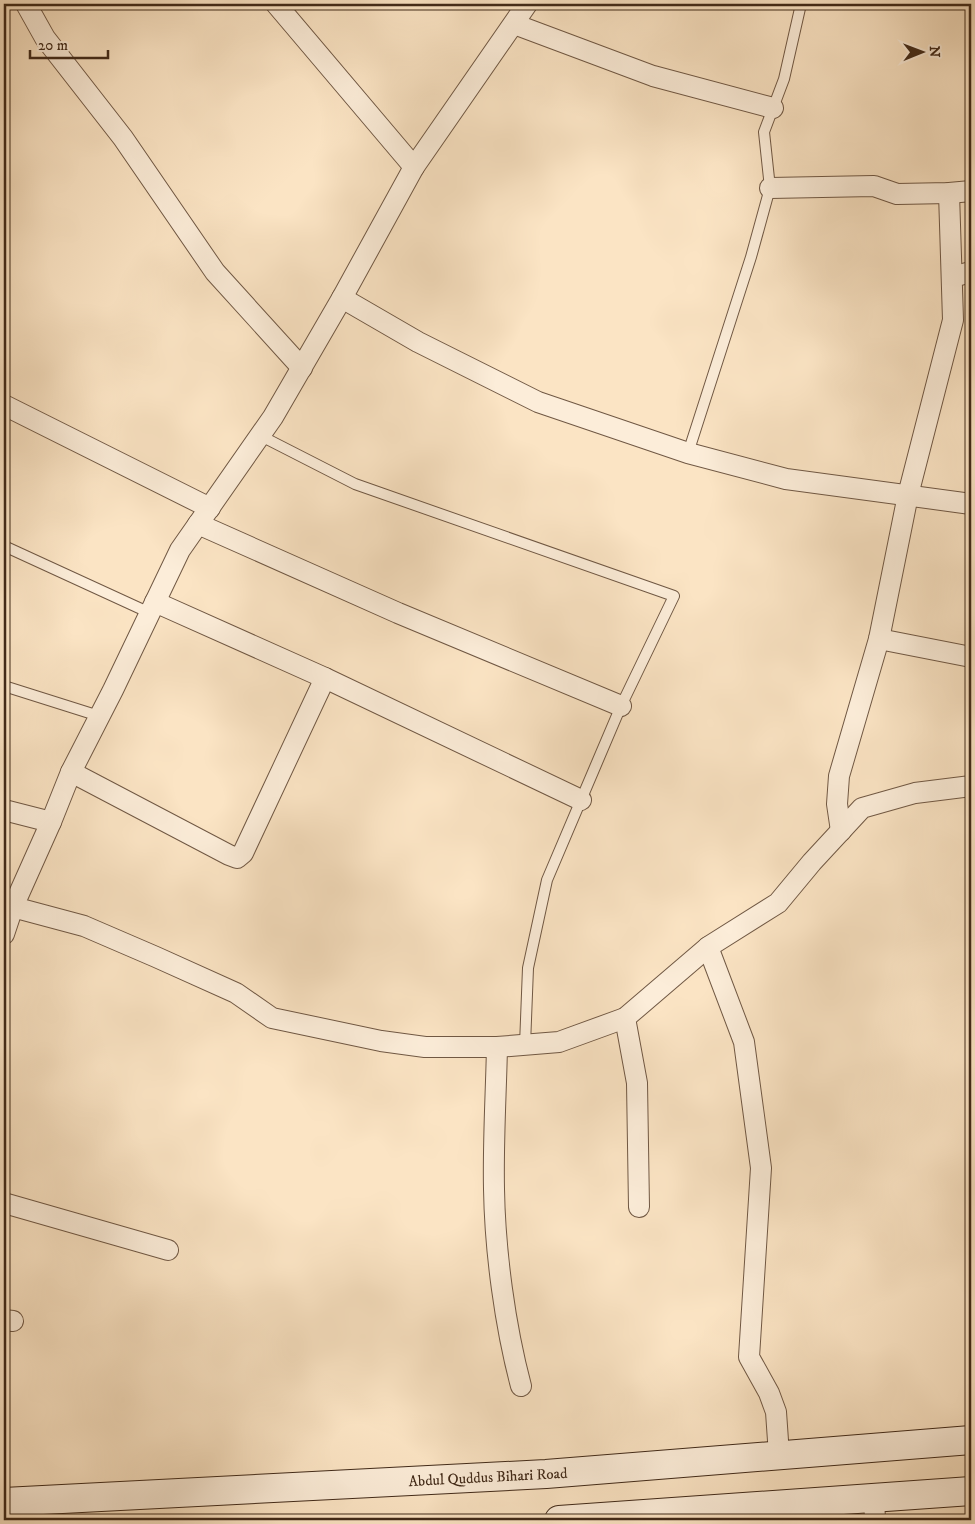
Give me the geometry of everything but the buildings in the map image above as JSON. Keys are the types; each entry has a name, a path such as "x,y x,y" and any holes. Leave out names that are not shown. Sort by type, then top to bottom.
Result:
{"main road":[{"name":"Abdul Quddus Bihari Road","path":"4,1502 546,1474 971,1440"},
{"path":"559,1520 874,1509 971,1491"}],"street":[{"path":"26,4 45,38 123,138 215,272 302,368"},
{"path":"276,4 414,167"},
{"path":"4,934 13,907 71,772 180,550 260,436 302,368 414,167 527,4"},
{"path":"514,24 653,76 773,108"},
{"path":"770,188 874,186 897,194 971,191"},
{"path":"841,831 837,804 839,776 879,639 908,495 953,320 949,193"},
{"path":"952,277 971,272"},
{"path":"342,298 418,342 538,402 688,453 786,479 971,504"},
{"path":"4,405 210,508"},
{"path":"198,524 398,613 621,706"},
{"path":"153,607 326,678 581,800"},
{"path":"879,639 971,657"},
{"path":"71,772 237,858 243,854 326,678"},
{"path":"13,907 84,926 236,993 272,1018 381,1041 425,1047 497,1047 559,1042 625,1018 708,947 778,903 812,862 862,808 915,793 971,786"},
{"path":"4,810 51,822"},
{"path":"708,947 744,1042 761,1168 749,1357 769,1393 776,1412 779,1455"},
{"path":"625,1018 637,1083 638,1207"},
{"path":"497,1047 494,1190 499,1258 510,1342 521,1386"},
{"path":"4,1203 168,1250"}],"lane":[{"path":"688,453 751,257 770,188 764,132 784,79 801,4"},
{"path":"260,436 356,484 674,596 621,706 547,880 528,968 525,1045"},
{"path":"4,546 153,607"},
{"path":"4,686 99,716"}]}
